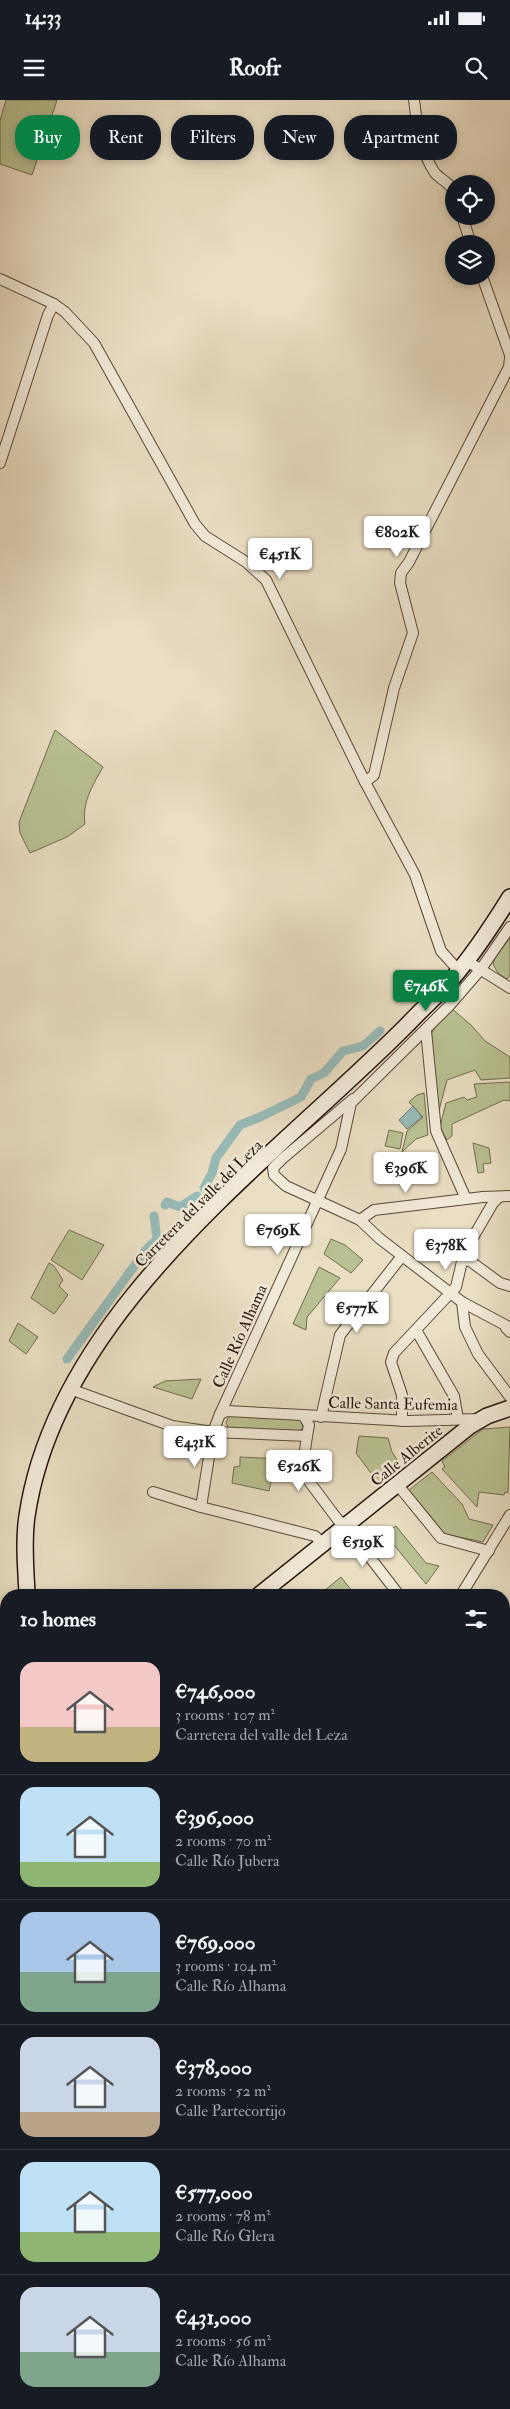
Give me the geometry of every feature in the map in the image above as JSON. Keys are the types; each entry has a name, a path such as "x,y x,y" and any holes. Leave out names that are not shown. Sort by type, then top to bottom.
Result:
{"main road":[{"name":"Carretera del valle del Leza","path":"27,1589 25,1561 27,1517 35,1478 48,1435 70,1389 104,1333 164,1259 248,1175 381,1052 463,966 510,898"},
{"name":"Calle Alberite","path":"267,1589 470,1426 482,1418 510,1408"}],"street":[{"path":"414,100 417,130 434,172 445,181"},
{"path":"0,279 54,304 66,312 94,343 195,524 205,536 246,562 266,580 365,782 415,875 441,951 463,966 481,969 510,988"},
{"path":"365,782 374,775 394,688 413,633 400,583 401,573 409,562 509,367 510,356 485,285"},
{"path":"0,463 48,315 54,304"},
{"path":"509,1326 462,1302 402,1256 360,1220 286,1186 274,1175 273,1168 329,1118 360,1094 426,1031 481,969 510,927"},
{"path":"426,1031 436,1131 466,1199"},
{"name":"Calle Río Alhama","path":"218,1417 341,1149 351,1104 360,1094"},
{"path":"360,1220 374,1210 466,1199 505,1197"},
{"path":"402,1421 402,1395 391,1362 394,1353 456,1286 464,1260 464,1253 470,1242 493,1203 505,1197"},
{"path":"395,1589 345,1525 338,1520 302,1472 310,1421 318,1417 340,1335 402,1256"},
{"path":"464,1260 470,1261 500,1283 510,1286"},
{"path":"462,1302 465,1327 478,1354 510,1397"},
{"path":"416,1330 454,1396 458,1419"},
{"path":"70,1389 172,1426 230,1433 308,1432"},
{"name":"Calle Santa Eufemia","path":"218,1417 235,1411 402,1421 482,1418"},
{"name":"Calle Santa Eufemia","path":"303,1415 308,1432"},
{"path":"201,1507 213,1432 218,1417"},
{"path":"218,1417 217,1426 221,1430 230,1433"},
{"path":"397,1484 441,1538 489,1551"},
{"path":"153,1492 201,1507 315,1536 323,1544"},
{"path":"466,1589 489,1551 506,1531 510,1515"}],"green space":[{"path":"6,100 57,100 52,115 15,115 15,160 37,160 32,175 0,164 0,121"},
{"path":"55,730 103,767 86,802 85,824 67,837 30,853 20,833 19,822"},
{"path":"510,938 510,975 507,979 498,973 493,964 495,958"},
{"path":"452,1009 471,1025 485,1041 510,1057 510,1078 481,1080 475,1070 447,1080 436,1122 430,1036 439,1021"},
{"path":"510,1082 510,1101 504,1100 452,1124 452,1136 447,1140 440,1127 446,1103 464,1097 467,1100 477,1097 474,1084"},
{"path":"424,1093 428,1135 416,1139 402,1152 407,1131 423,1117 409,1102 417,1095"},
{"path":"389,1130 403,1133 400,1149 385,1146"},
{"path":"473,1143 489,1148 491,1163 483,1164 484,1172 478,1173"},
{"path":"69,1230 104,1245 82,1280 51,1260"},
{"path":"331,1239 345,1245 363,1260 351,1273 324,1254"},
{"path":"49,1263 54,1266 63,1280 59,1286 68,1295 54,1314 31,1298"},
{"path":"319,1267 340,1278 307,1317 306,1330 293,1324"},
{"path":"18,1323 38,1337 26,1354 9,1341"},
{"path":"201,1379 192,1399 153,1387 165,1381"},
{"path":"229,1416 300,1417 303,1427 300,1432 230,1430 226,1423"},
{"path":"510,1427 508,1493 505,1492 504,1495 479,1492 477,1507 442,1469 445,1467 442,1461 483,1429"},
{"path":"359,1436 388,1438 392,1452 401,1466 380,1485 356,1453"},
{"path":"240,1457 282,1459 280,1468 274,1468 269,1491 232,1483 234,1467 240,1466"},
{"path":"432,1472 462,1504 469,1519 493,1525 483,1542 445,1534 409,1490"},
{"path":"396,1526 426,1563 439,1566 426,1584 385,1534"},
{"path":"341,1577 350,1589 326,1589"}],"water":[{"path":"413,1106 422,1117 407,1129 399,1120"}],"waterway":[{"path":"204,1188 212,1173 216,1158 240,1125 301,1097 311,1079 324,1073 343,1051 363,1046 380,1031"},
{"path":"165,1205 167,1202 180,1207 197,1196"},
{"path":"67,1359 145,1251 157,1239 154,1216"}]}
